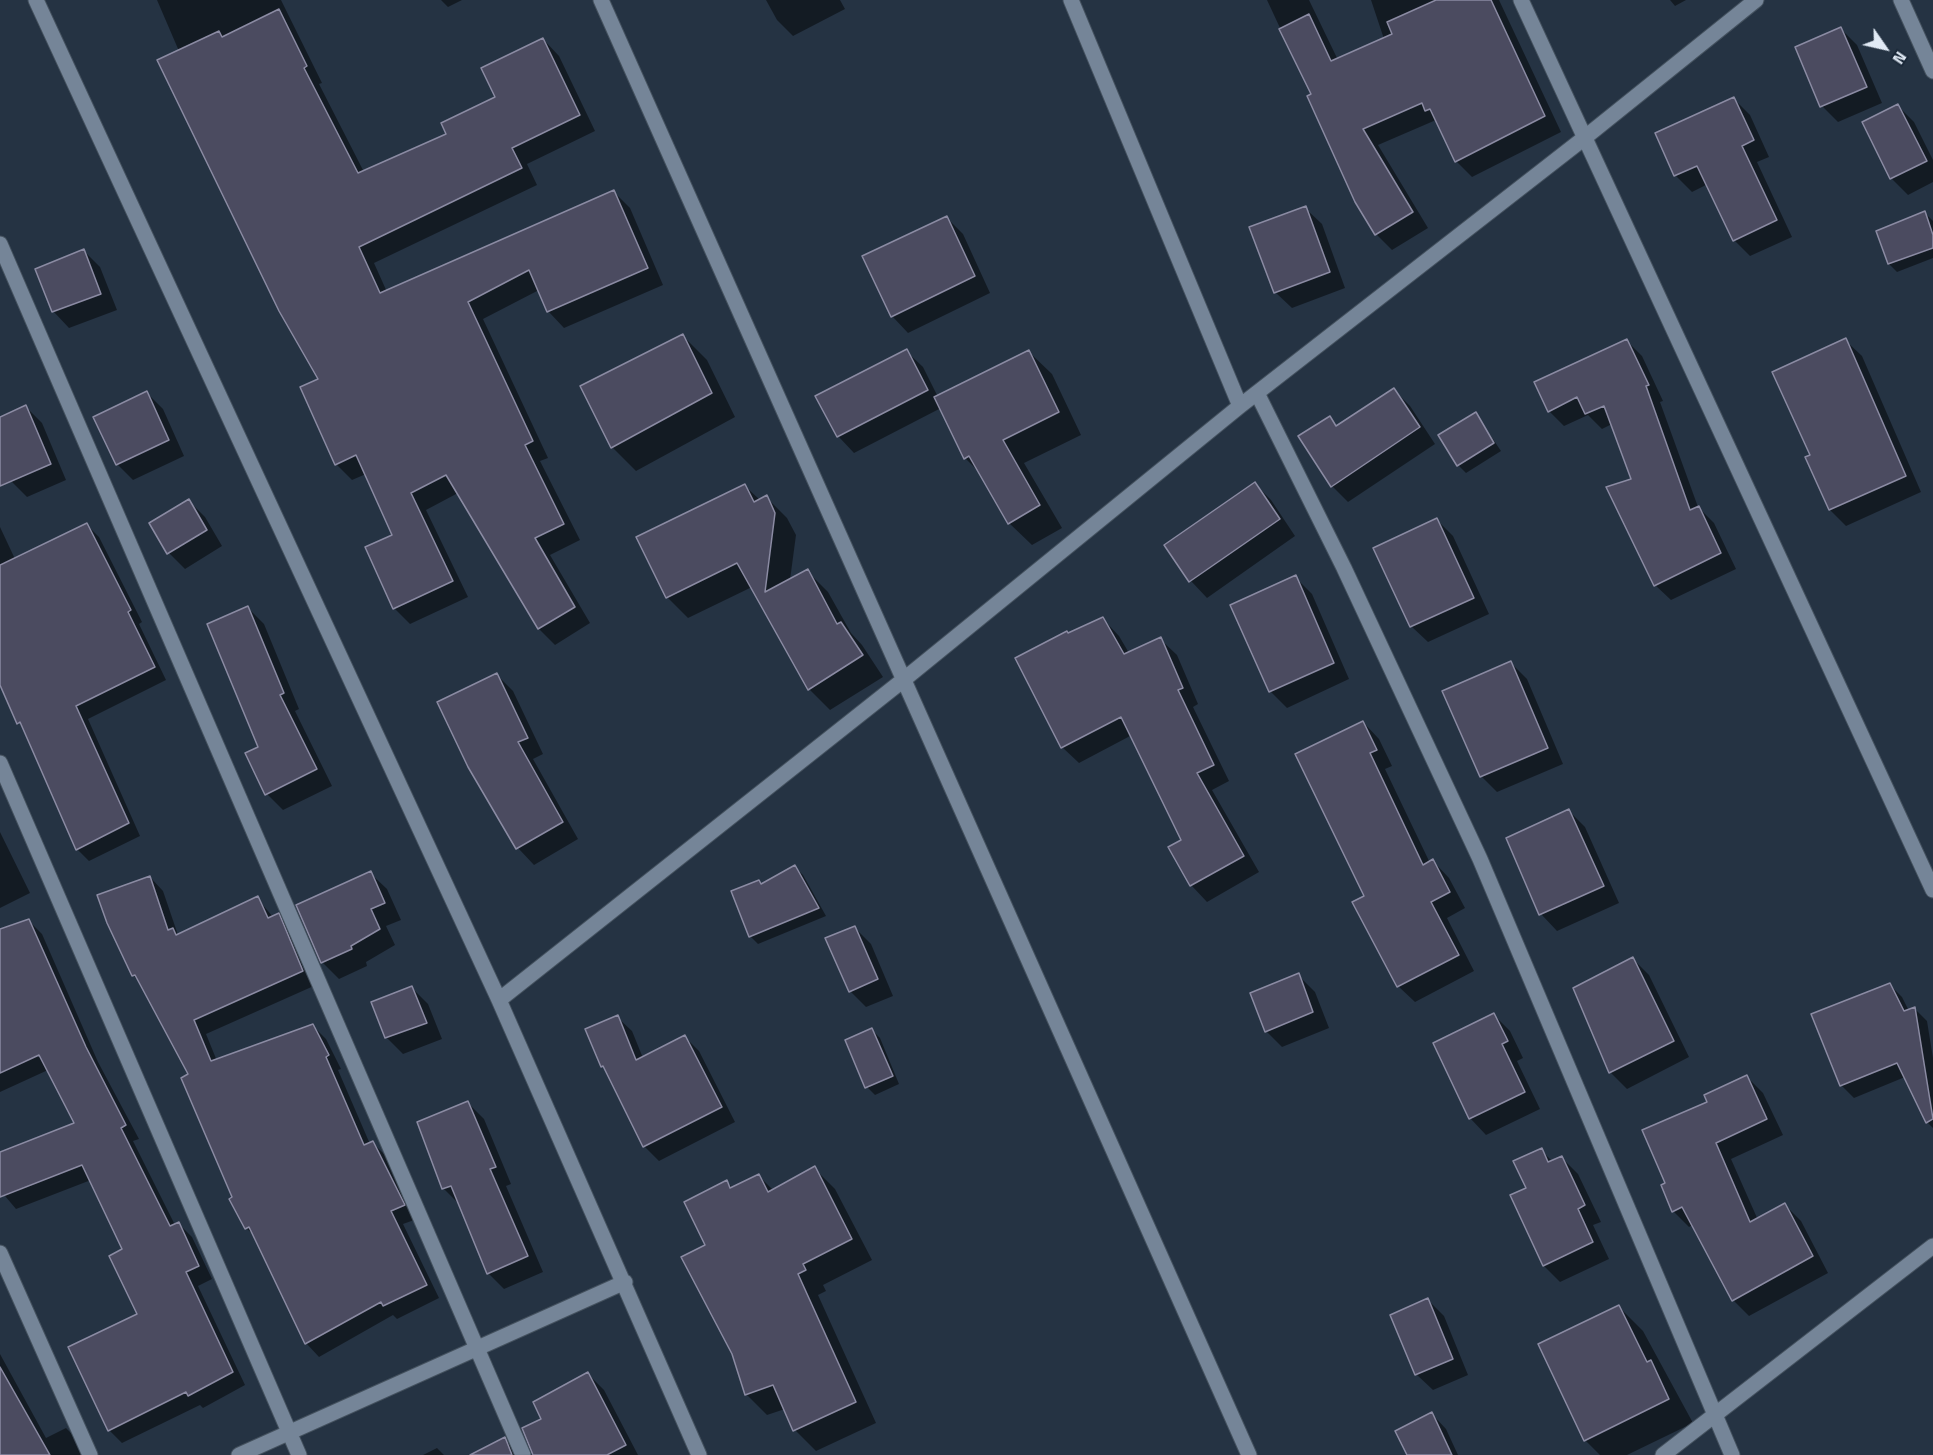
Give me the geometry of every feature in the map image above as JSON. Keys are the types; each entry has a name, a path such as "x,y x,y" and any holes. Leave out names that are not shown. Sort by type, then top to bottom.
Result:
{"street":[{"path":"36,0 499,1000 625,1282 699,1455"},
{"path":"601,0 902,681 1250,1455"},
{"path":"1071,0 1240,406"},
{"path":"1521,0 1583,139 1933,890"},
{"path":"499,1000 902,681 1240,406 1583,139 1756,0"},
{"path":"1900,0 1933,71"},
{"path":"0,244 523,1455"},
{"path":"1257,393 1344,568 1480,859 1732,1455"},
{"path":"0,763 299,1455"},
{"path":"1663,1455 1933,1246"},
{"path":"0,1253 90,1455"},
{"path":"239,1455 625,1282"}],"building":[{"path":"1436,0 1491,0 1545,116 1455,162 1430,109 1425,111 1422,103 1363,129 1413,212 1375,235 1355,202 1307,96 1311,94 1279,29 1309,14 1331,61 1392,34 1387,22"},
{"path":"279,9 307,66 304,68 358,173 446,134 441,123 495,97 481,68 543,38 580,115 512,148 522,168 359,247 380,293 614,190 648,268 547,312 529,270 468,302 533,441 525,445 564,524 535,538 575,607 538,629 446,475 411,493 453,581 393,609 365,547 392,535 356,455 335,465 300,387 318,379 279,311 157,60 219,31 222,37"},
{"path":"1841,27 1867,87 1820,107 1795,47"},
{"path":"1734,97 1754,140 1742,146 1777,220 1733,241 1697,166 1674,176 1655,133"},
{"path":"1898,104 1927,161 1890,179 1862,122"},
{"path":"1306,206 1330,272 1274,293 1249,227"},
{"path":"1925,211 1933,235 1933,248 1888,264 1876,231"},
{"path":"947,216 975,276 891,317 862,256"},
{"path":"84,249 101,294 52,312 35,269"},
{"path":"683,334 712,393 611,448 580,386"},
{"path":"1846,338 1906,476 1829,510 1805,457 1810,455 1772,372"},
{"path":"1627,339 1649,385 1646,386 1690,510 1699,506 1721,553 1654,586 1606,487 1631,479 1604,406 1585,414 1577,397 1548,412 1534,382"},
{"path":"907,349 928,390 837,437 815,396"},
{"path":"1029,350 1059,412 1003,440 1040,505 1008,524 969,456 964,459 934,397"},
{"path":"1394,388 1420,427 1331,487 1298,436 1330,416 1336,426"},
{"path":"147,391 169,440 116,465 93,417"},
{"path":"26,405 51,464 0,486 0,417"},
{"path":"1476,412 1494,443 1457,466 1438,435"},
{"path":"1255,482 1280,519 1189,582 1164,545"},
{"path":"745,484 754,502 767,495 775,513 765,592 808,569 837,624 841,622 863,655 808,690 737,563 666,598 636,537"},
{"path":"189,499 207,530 167,554 149,523"},
{"path":"1437,518 1474,598 1410,627 1373,548"},
{"path":"87,523 131,610 128,612 155,667 76,706 129,823 76,850 20,722 17,724 0,685 0,565"},
{"path":"1296,575 1334,663 1269,692 1230,605"},
{"path":"248,606 284,693 280,695 317,769 265,795 245,753 258,747 207,624"},
{"path":"1103,617 1124,654 1161,637 1183,688 1178,690 1214,765 1197,773 1244,856 1190,886 1168,847 1181,840 1121,717 1061,748 1015,658 1067,631 1068,633"},
{"path":"1511,661 1548,748 1480,777 1442,691"},
{"path":"497,673 528,738 518,742 563,822 516,849 468,767 437,702"},
{"path":"1363,721 1377,750 1370,753 1423,865 1433,859 1450,892 1431,902 1459,955 1397,987 1352,902 1364,896 1295,754"},
{"path":"1569,809 1604,886 1539,915 1506,838"},
{"path":"795,865 819,908 749,937 731,891 759,880 761,884"},
{"path":"371,871 385,903 371,909 380,929 351,946 352,949 321,963 296,905"},
{"path":"150,876 168,930 173,928 176,935 258,896 268,918 279,913 303,971 194,1020 211,1061 313,1024 329,1055 326,1057 364,1145 373,1141 405,1205 391,1211 427,1285 383,1306 381,1302 305,1344 249,1227 245,1229 229,1199 232,1197 181,1078 188,1074 135,975 132,976 107,923 97,895"},
{"path":"29,919 86,1047 126,1125 121,1128 170,1226 179,1222 199,1266 186,1272 233,1372 188,1396 186,1392 108,1431 68,1347 137,1314 109,1256 122,1249 82,1165 0,1197 0,1152 74,1123 39,1055 0,1073 0,929"},
{"path":"855,926 878,979 849,992 825,938"},
{"path":"1633,957 1674,1041 1609,1073 1573,988"},
{"path":"1299,973 1313,1012 1265,1032 1250,993"},
{"path":"1890,983 1904,1011 1915,1007 1933,1119 1926,1123 1897,1063 1840,1086 1811,1014"},
{"path":"412,986 427,1023 385,1038 371,1002"},
{"path":"1494,1013 1508,1041 1502,1044 1525,1092 1469,1119 1433,1043"},
{"path":"618,1015 636,1060 685,1035 722,1107 643,1147 603,1066 601,1067 585,1029"},
{"path":"872,1028 893,1076 865,1088 845,1040"},
{"path":"1747,1075 1767,1119 1716,1143 1750,1222 1785,1203 1813,1256 1732,1301 1682,1207 1672,1212 1661,1185 1665,1183 1642,1130 1707,1102 1704,1095"},
{"path":"468,1101 496,1167 490,1169 528,1256 487,1274 451,1186 442,1189 417,1122"},
{"path":"1542,1148 1548,1162 1562,1156 1585,1205 1578,1209 1593,1242 1543,1266 1510,1195 1526,1188 1513,1161"},
{"path":"815,1166 852,1239 803,1264 806,1270 798,1274 856,1402 793,1431 773,1385 745,1395 732,1354 681,1257 705,1245 684,1202 727,1180 730,1188 759,1174 768,1192"},
{"path":"1428,1298 1453,1359 1415,1375 1390,1315"},
{"path":"1619,1305 1647,1362 1651,1360 1669,1399 1584,1441 1538,1344"},
{"path":"0,1367 50,1455 0,1455"},
{"path":"588,1372 626,1445 607,1455 533,1455 522,1428 541,1419 533,1402"},
{"path":"1432,1412 1452,1455 1407,1455 1395,1431"},
{"path":"505,1437 512,1455 470,1455"}]}
